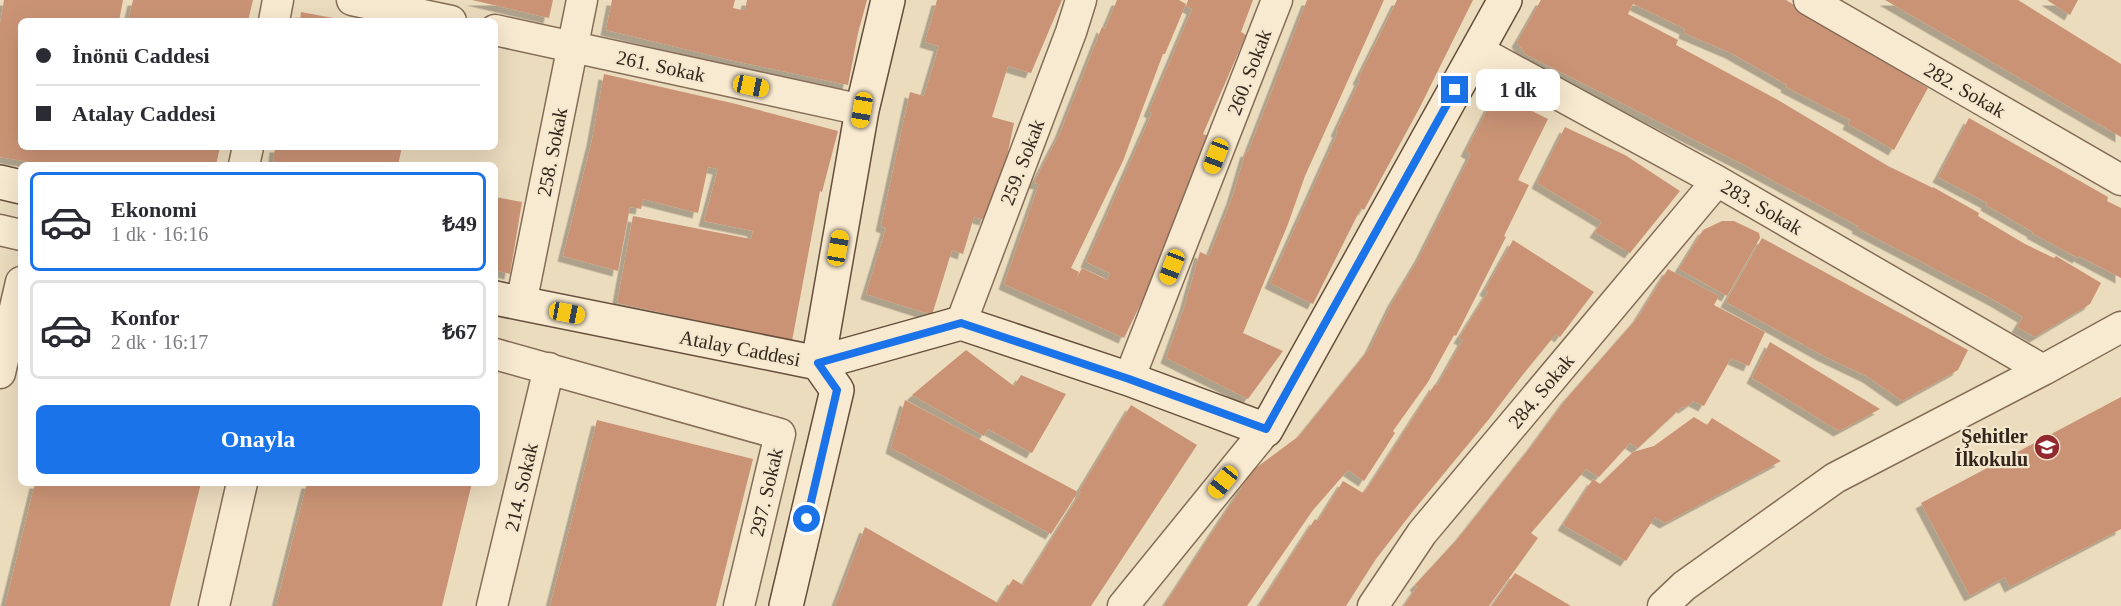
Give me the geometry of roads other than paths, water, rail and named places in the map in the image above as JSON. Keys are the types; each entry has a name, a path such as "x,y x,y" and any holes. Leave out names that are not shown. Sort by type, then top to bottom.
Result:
{"street":[{"path":"275,18 278,0"},
{"path":"352,0 437,18"},
{"name":"258. Sokak","path":"508,301 573,47 582,0"},
{"path":"786,606 837,390 818,363 862,110 888,0"},
{"name":"259. Sokak","path":"961,323 1081,0"},
{"name":"260. Sokak","path":"1129,379 1277,0"},
{"path":"1123,606 1266,429 1504,0"},
{"name":"282. Sokak","path":"1809,0 2121,180"},
{"name":"261. Sokak","path":"498,31 862,110"},
{"name":"283. Sokak","path":"1477,50 1717,181 2043,370"},
{"name":"284. Sokak","path":"1374,606 1422,533 1717,181"},
{"path":"0,182 18,186"},
{"path":"0,230 18,235"},
{"path":"0,373 18,295"},
{"name":"Atalay Caddesi","path":"508,301 818,363 961,323"},
{"path":"961,323 1129,379 1266,429"},
{"path":"1663,606 1684,586 1835,478 2121,327"},
{"path":"498,355 549,368"},
{"name":"297. Sokak","path":"549,368 780,434 739,606"},
{"name":"214. Sokak","path":"492,606 549,368"},
{"path":"214,606 241,486"}],"place":[{"name":"Şehitler İlkokulu","path":"2047,447"}]}
